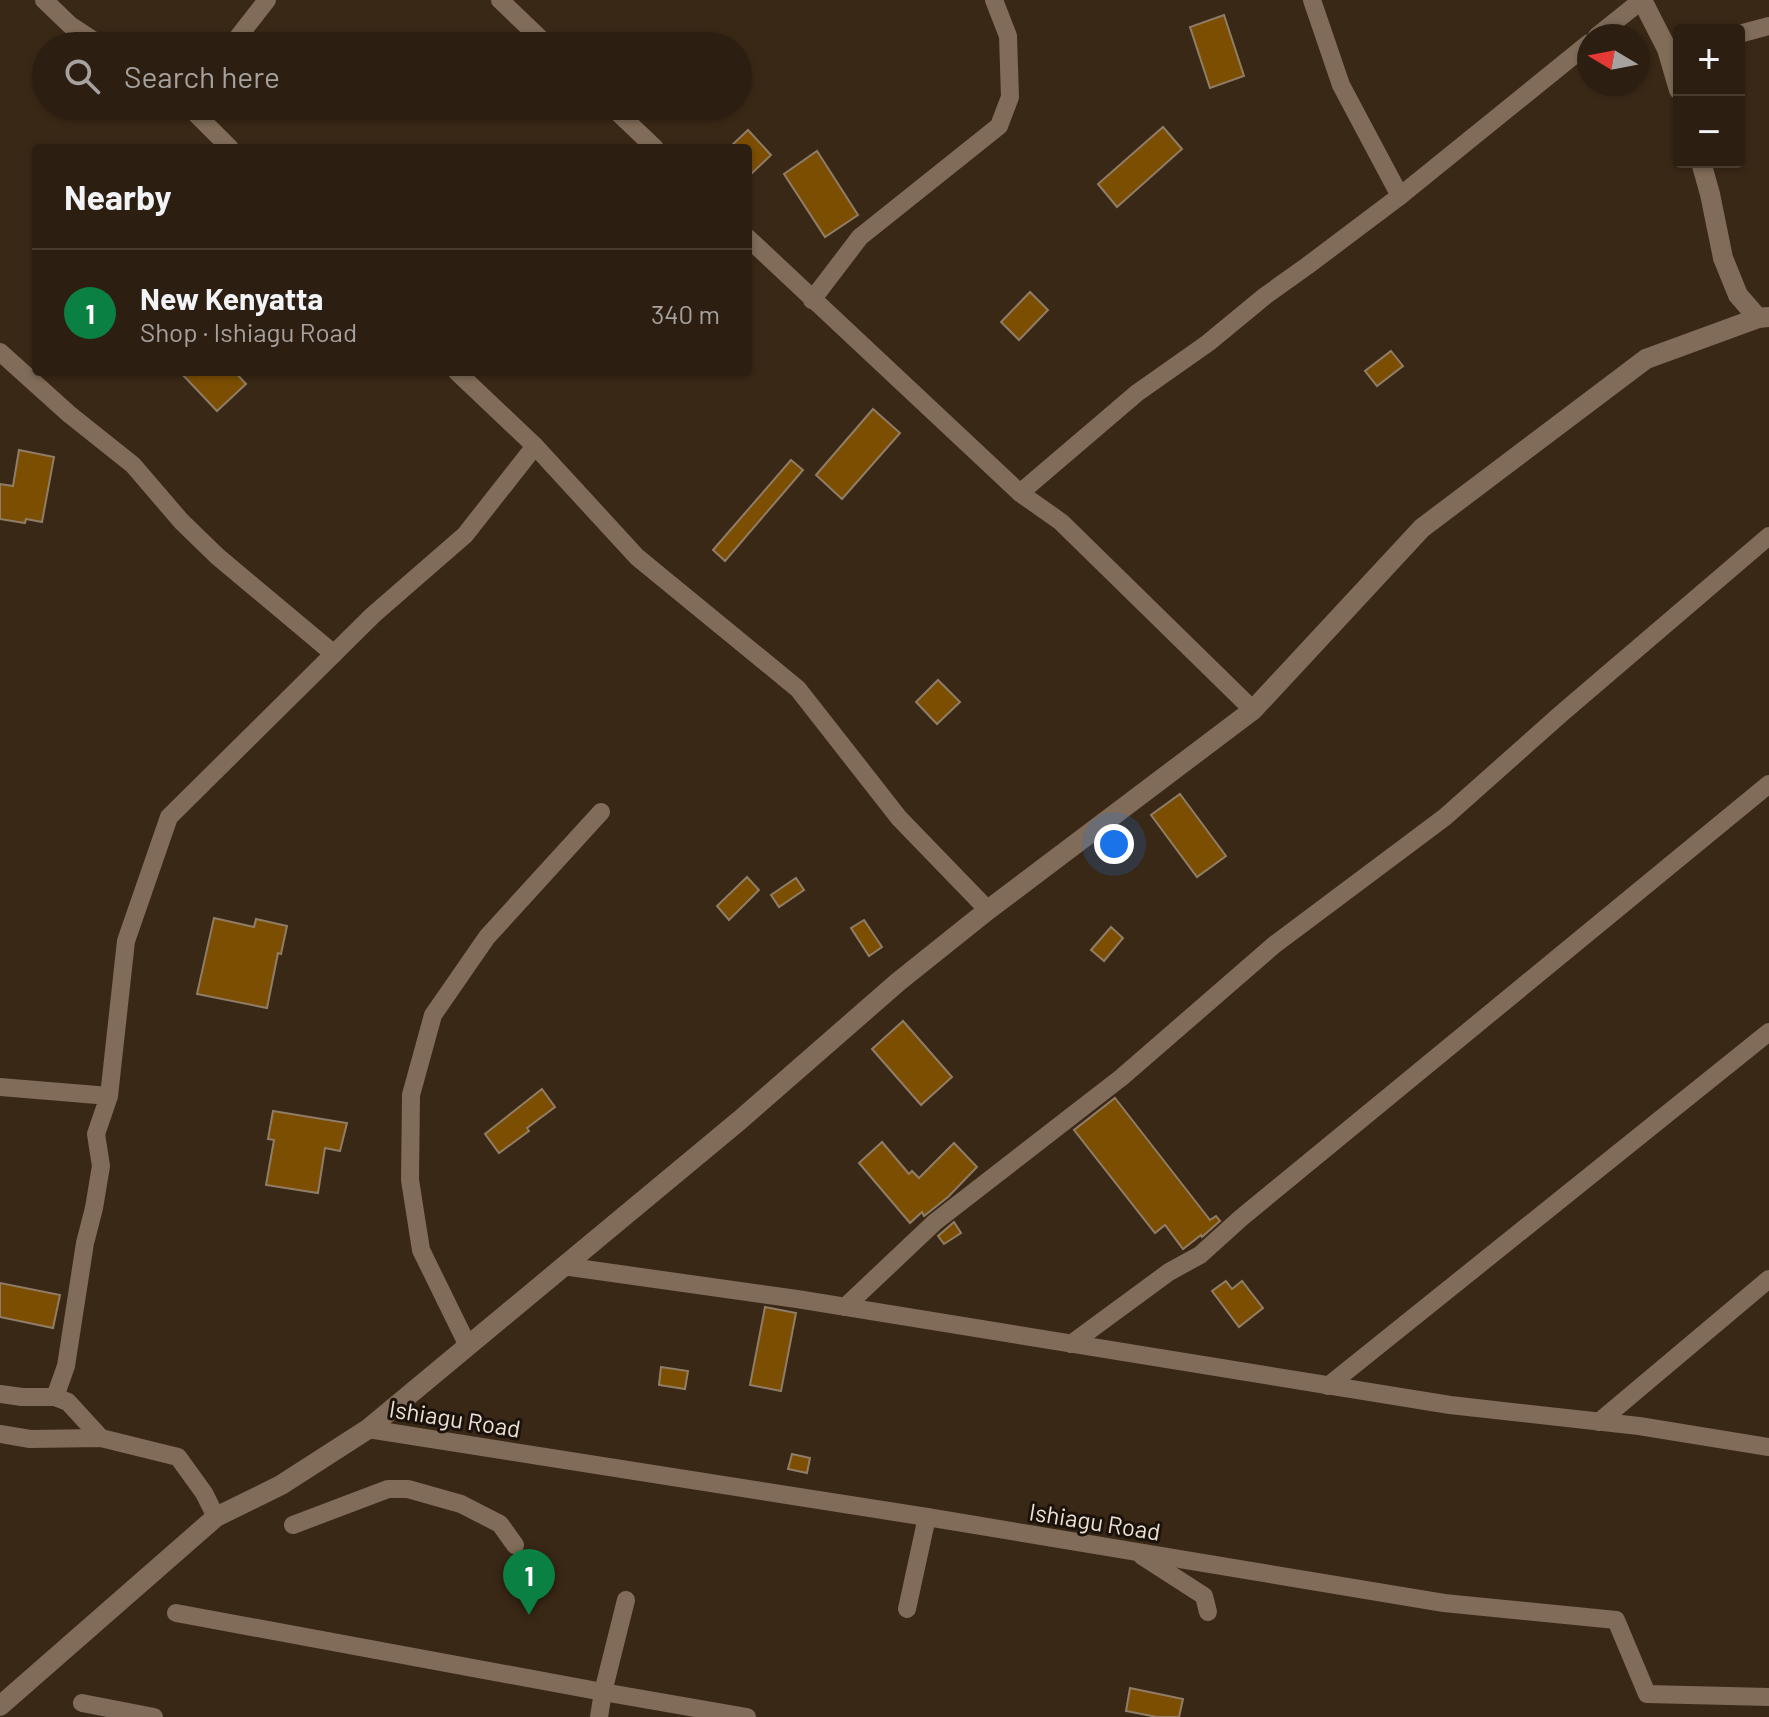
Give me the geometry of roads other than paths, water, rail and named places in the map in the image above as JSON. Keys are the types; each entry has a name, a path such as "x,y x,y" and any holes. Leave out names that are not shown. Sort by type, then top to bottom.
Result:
{"street":[{"path":"44,0 81,32"},
{"path":"242,32 267,0"},
{"path":"500,0 533,32"},
{"path":"812,300 860,237 999,126 1010,97 1008,36 994,0"},
{"path":"1312,0 1341,85 1400,196"},
{"path":"1612,24 1642,0 1673,48"},
{"path":"1745,32 1769,26"},
{"path":"1020,493 1137,393 1208,343 1265,296 1400,196 1577,53"},
{"path":"202,120 226,144"},
{"path":"626,120 651,144"},
{"path":"0,1706 216,1517 281,1485 368,1429 740,1120 898,982 988,910 1253,710 1422,528 1646,359 1765,321 1738,295 1723,258 1703,168"},
{"path":"752,242 1020,493 1061,522 1253,710"},
{"path":"0,352 69,414 133,465 208,547 334,654"},
{"path":"461,376 535,446 637,557 798,689 899,818 988,910"},
{"path":"55,1397 66,1366 85,1243 101,1166 96,1134 109,1096 126,941 169,817 373,615 465,535 535,446"},
{"path":"845,1307 935,1222 1122,1077 1274,945 1445,817 1769,536"},
{"path":"1071,1344 1169,1272 1200,1255 1769,784"},
{"path":"468,1346 421,1250 410,1180 411,1095 433,1015 487,937 601,812"},
{"path":"1328,1386 1769,1032"},
{"path":"0,1087 109,1096"},
{"path":"563,1266 845,1307 1450,1405 1599,1422 1769,1447"},
{"path":"1599,1422 1769,1279"},
{"path":"0,1394 55,1397 68,1402 101,1438"},
{"name":"Ishiagu Road","path":"368,1429 1444,1603 1616,1620 1647,1694 1769,1697"},
{"path":"0,1434 30,1439 101,1438 178,1457 204,1493 216,1517"},
{"path":"293,1525 388,1489 408,1489 461,1504 500,1524 515,1545"},
{"path":"907,1609 927,1517"},
{"path":"1137,1552 1204,1596 1208,1612"},
{"path":"599,1717 626,1600"},
{"path":"176,1613 747,1717"},
{"path":"82,1703 154,1717"}],"place":[{"name":"New Kenyatta","path":"529,1615"}]}
